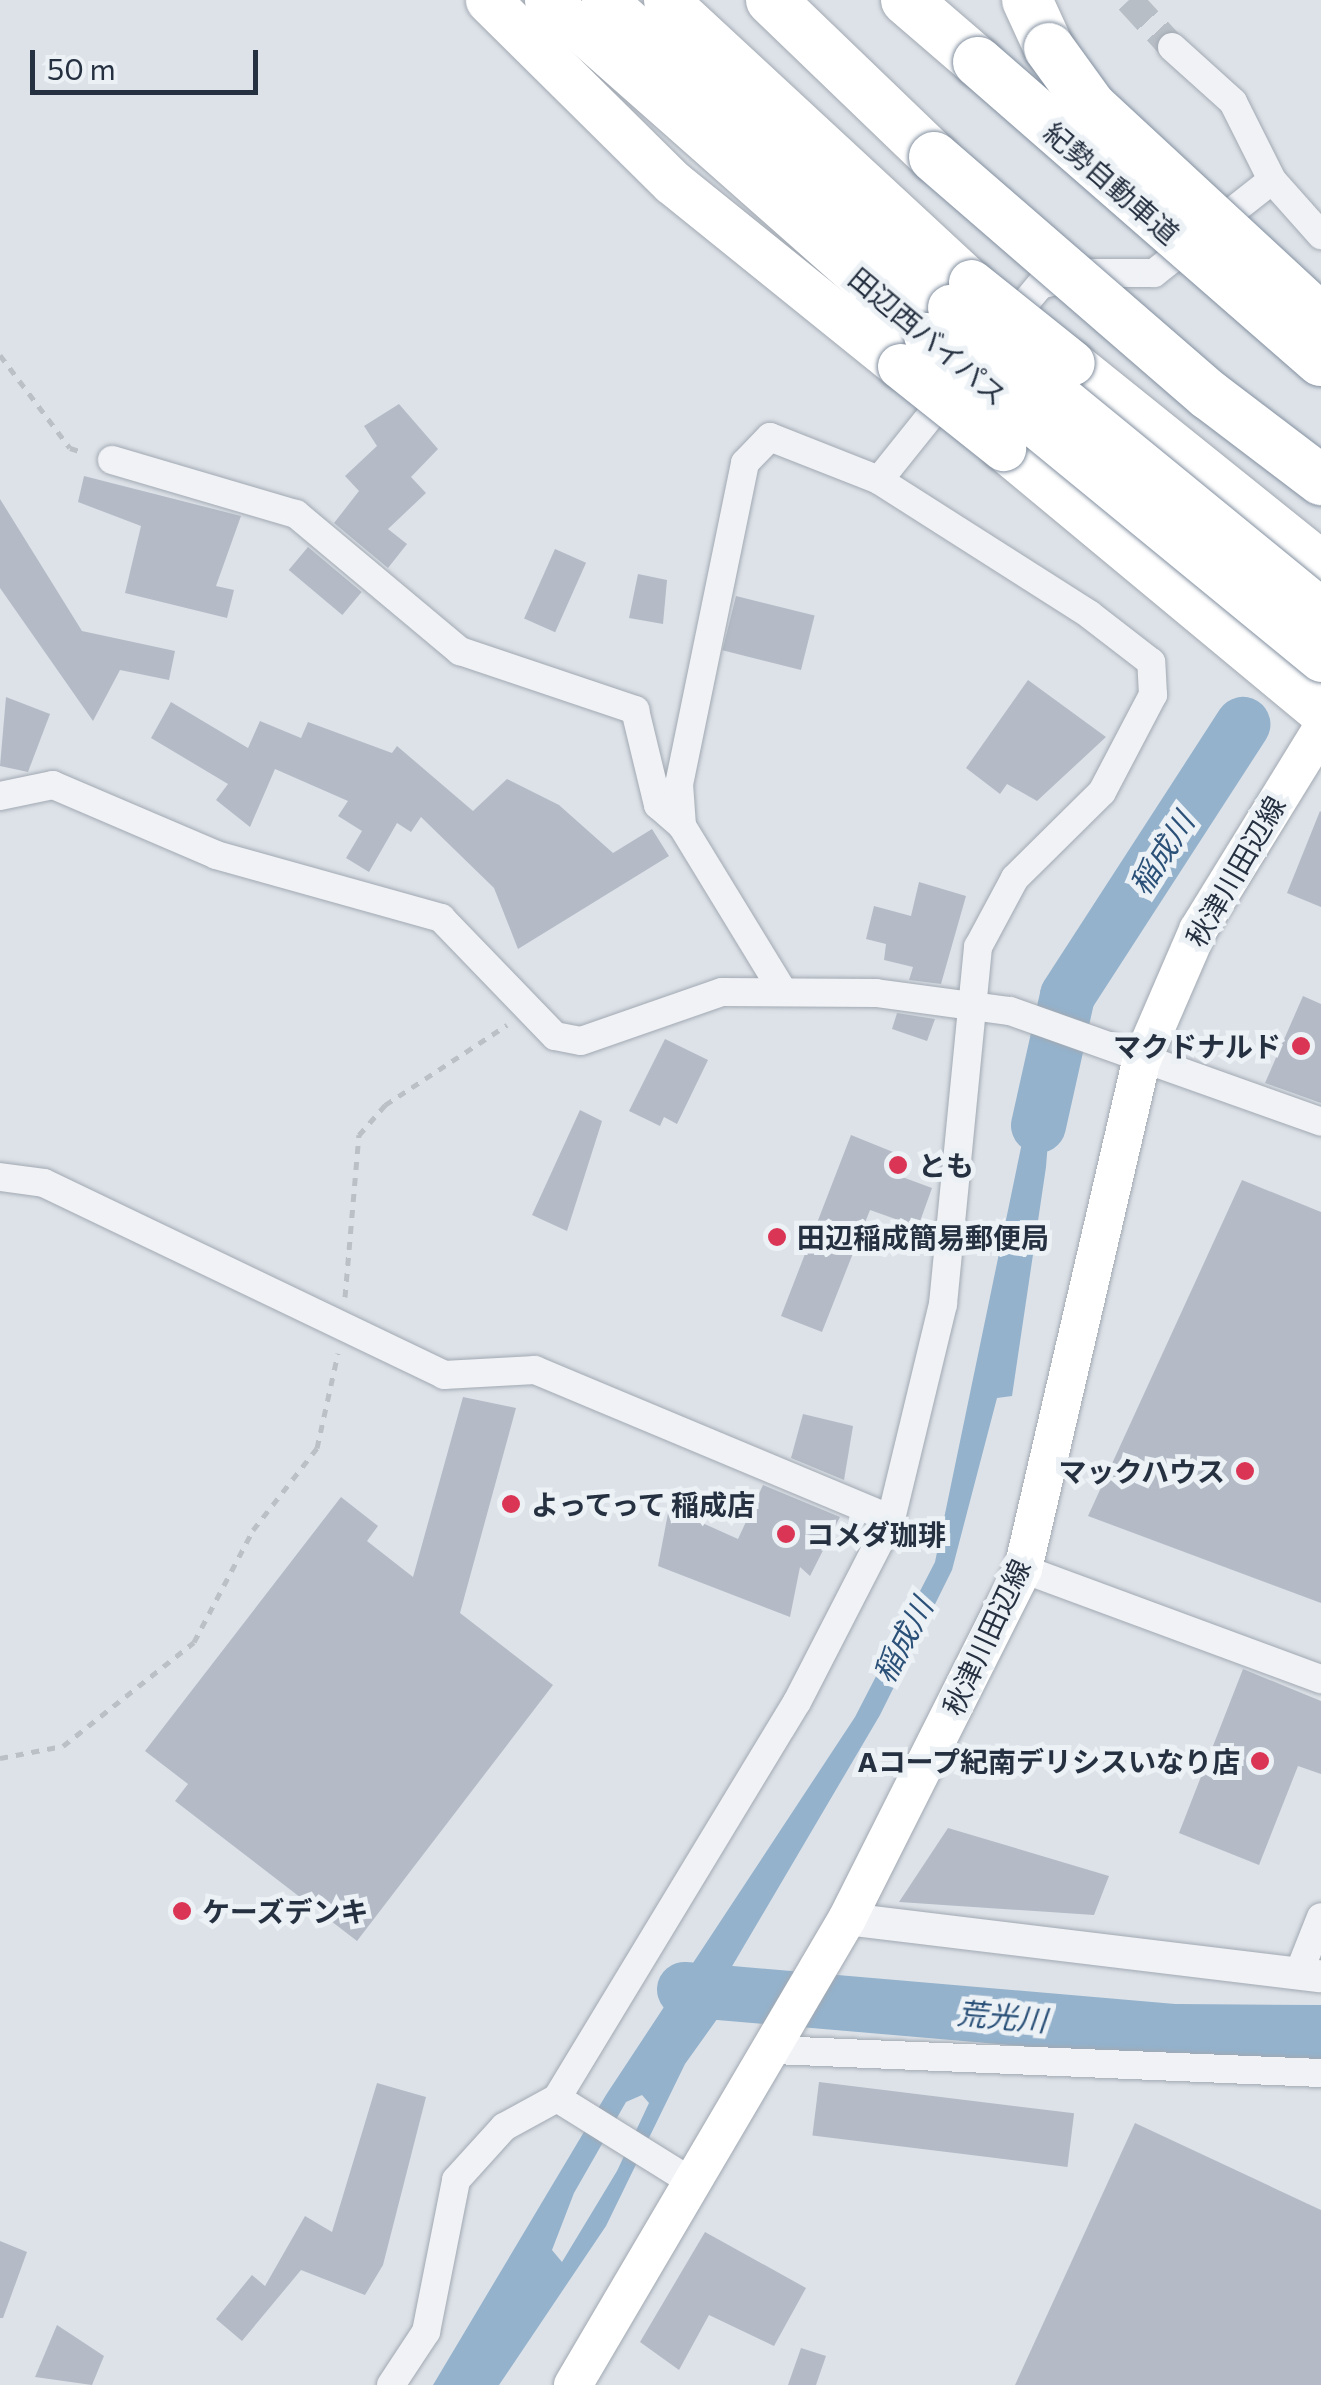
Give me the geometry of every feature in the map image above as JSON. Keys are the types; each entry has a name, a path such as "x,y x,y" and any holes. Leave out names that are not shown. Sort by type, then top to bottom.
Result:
{"highway":[{"path":"488,0 672,182 937,322 1072,363 1321,563"},
{"name":"田辺西バイパス","path":"547,0 937,322 1321,660"},
{"name":"田辺西バイパス","path":"604,0 937,322 1321,611"},
{"path":"666,0 937,322 1003,448 1321,712"},
{"path":"771,0 934,158 1209,396 1321,480"},
{"name":"紀勢自動車道","path":"906,0 1321,361"},
{"path":"1027,0 1050,48 1090,106 1321,319"}],"main road":[{"name":"秋津川田辺線","path":"572,2385 695,2184 847,1920 1023,1569 1142,1062 1198,930 1321,730"}],"street":[{"path":"1172,47 1233,102 1272,180 1321,235"},
{"path":"879,480 1040,286 1086,273 1154,273 1272,180"},
{"path":"391,2385 426,2332 456,2180 504,2127 557,2098 797,1702 892,1519 943,1304 969,1006 988,930 1015,878 1102,792 1152,695 1151,662 879,480 770,437 744,463 679,784 682,826"},
{"path":"112,460 296,514 460,651 635,710 658,805 682,826 781,988"},
{"path":"0,796 53,786 216,855 442,918 555,1036 581,1040 722,992 781,988 969,1006 1010,1011 1090,1035 1142,1062 1321,1122"},
{"path":"0,1177 44,1184 444,1374 535,1370 892,1519"},
{"path":"1023,1569 1321,1679"},
{"path":"847,1920 1310,1975 1321,1917"},
{"path":"774,2050 1321,2072"},
{"path":"557,2098 695,2184"}],"path":[{"path":"0,355 70,448 112,460"},
{"path":"0,1758 63,1746 194,1642 253,1530 316,1448 343,1329 359,1135 385,1105 530,1009"}],"water":[{"path":"1041,1051 1055,1054 1046,1167 1012,1396 997,1398 952,1570 880,1715 721,1985 727,1999 761,1975 751,2005 720,2015 685,2064 606,2226 499,2385 433,2385 606,2095 855,1717 935,1562","holes":["642,2095 649,2103 617,2171 562,2262 552,2250 574,2193 626,2102"]}],"building":[{"path":"399,404 438,449 411,477 426,493 388,529 407,544 388,568 334,523 359,491 345,476 377,446 364,426"},
{"path":"84,476 241,516 216,586 234,590 227,618 125,593 141,526 78,502"},
{"path":"0,499 82,631 175,651 169,680 120,670 93,721 0,588"},
{"path":"308,547 362,592 342,615 289,570"},
{"path":"555,549 586,563 555,632 524,618"},
{"path":"638,574 667,580 663,624 629,618"},
{"path":"736,596 815,616 801,670 722,650"},
{"path":"1028,680 1106,737 1037,801 1007,784 1000,794 966,768"},
{"path":"6,697 50,714 28,772 0,766"},
{"path":"171,702 248,748 260,721 301,738 308,722 392,753 397,746 473,811 507,779 559,805 613,853 652,829 669,856 518,949 494,888 421,817 411,832 397,823 369,872 346,858 362,831 338,816 348,801 275,769 250,827 216,800 228,784 151,738"},
{"path":"1321,812 1321,907 1287,893"},
{"path":"919,882 966,896 941,984 909,980 913,967 884,960 886,944 866,939 874,906 911,916"},
{"name":"マクドナルド","path":"1303,996 1321,1004 1321,1103 1265,1083"},
{"path":"897,1013 935,1019 927,1041 892,1029"},
{"path":"665,1039 708,1060 677,1124 664,1117 660,1126 629,1111"},
{"path":"580,1110 602,1121 567,1231 532,1215"},
{"path":"851,1135 893,1152 886,1171 932,1188 918,1227 870,1210 822,1332 781,1316"},
{"path":"1242,1180 1321,1212 1321,1603 1088,1516"},
{"path":"463,1397 516,1408 460,1613 553,1685 357,1941 175,1801 188,1784 145,1751 341,1497 378,1526 367,1541 413,1577"},
{"path":"803,1414 853,1426 844,1480 791,1458"},
{"path":"763,1485 840,1517 810,1576 800,1567 790,1617 658,1566 669,1508 738,1539"},
{"path":"1243,1669 1321,1701 1321,1774 1298,1766 1259,1865 1179,1833"},
{"path":"948,1828 1109,1876 1094,1915 899,1902"},
{"path":"819,2082 1074,2113 1068,2167 812,2136"},
{"path":"377,2083 426,2097 383,2265 365,2295 301,2270 242,2341 216,2319 252,2275 265,2286 305,2216 332,2232"},
{"path":"1135,2123 1321,2210 1321,2385 1015,2385"},
{"path":"705,2232 806,2288 774,2346 709,2315 679,2370 640,2342"},
{"path":"0,2241 27,2252 3,2318 0,2318"},
{"path":"57,2325 104,2356 92,2385 35,2377"},
{"path":"801,2348 826,2356 816,2385 788,2385"}],"waterway":[{"name":"稲成川","path":"1038,1125 1067,995 1242,724"},
{"name":"荒光川","path":"684,1989 1178,2031 1321,2032"}],"tunnel":[{"path":"1129,0 1172,47"}],"place":[{"name":"マクドナルド","path":"1301,1046"},
{"name":"とも","path":"898,1165"},
{"name":"田辺稲成簡易郵便局","path":"777,1237"},
{"name":"マックハウス","path":"1245,1471"},
{"name":"よってって 稲成店","path":"511,1504"},
{"name":"コメダ珈琲","path":"786,1534"},
{"name":"Aコープ紀南デリシスいなり店","path":"1260,1761"},
{"name":"ケーズデンキ","path":"182,1911"}]}
